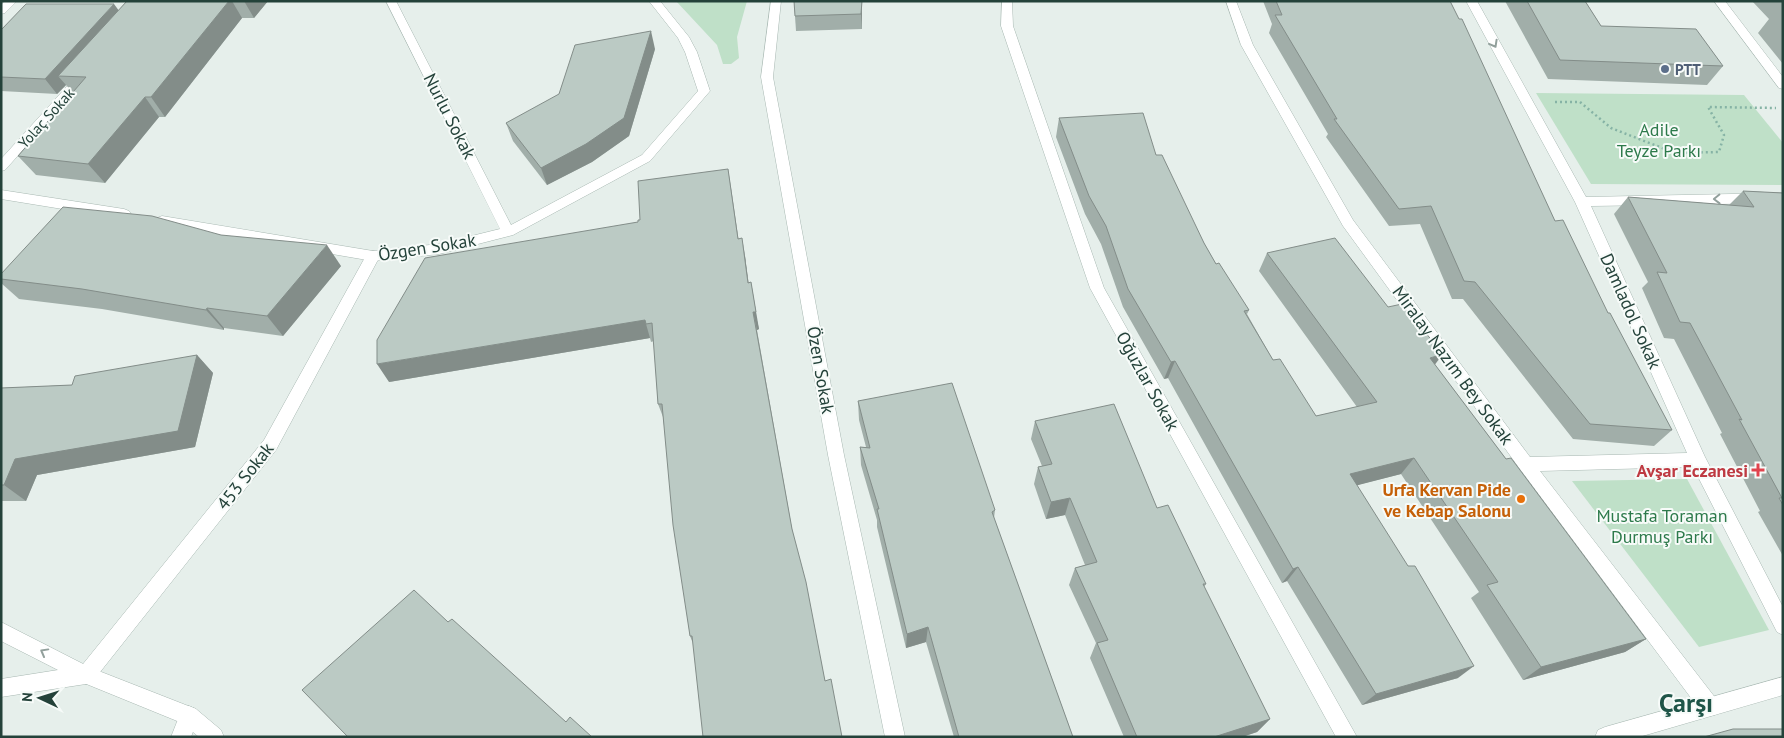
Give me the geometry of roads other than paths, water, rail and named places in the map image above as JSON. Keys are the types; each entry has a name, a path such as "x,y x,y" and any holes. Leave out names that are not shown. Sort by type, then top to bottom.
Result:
{"street":[{"path":"1,11 12,1"},
{"name":"Nurlu Sokak","path":"391,1 508,232"},
{"name":"Özgen Sokak","path":"1,194 373,256 440,249 508,232 646,158 704,91 691,52 683,37 654,1"},
{"name":"Özen Sokak","path":"776,1 766,77 836,455 895,737"},
{"name":"Oğuzlar Sokak","path":"1007,1 1007,26 1097,288 1347,737"},
{"name":"Miralay Nazım Bey Sokak","path":"1231,1 1247,45 1348,223 1526,464 1710,708"},
{"name":"Damladol Sokak","path":"1471,1 1582,202 1698,460 1783,626"},
{"path":"1718,1 1783,85"},
{"name":"Yolaç Sokak","path":"1,167 92,66"},
{"path":"1582,202 1783,198"},
{"name":"453 Sokak","path":"86,676 270,445 373,256"},
{"path":"1526,464 1698,460"},
{"path":"1,630 86,676 189,716 214,737"},
{"path":"1,688 86,676"},
{"path":"1605,737 1783,686"},
{"path":"181,737 189,716"}],"place":[{"name":"PTT","path":"1665,69"},
{"name":"Avşar Eczanesi","path":"1758,470"},
{"name":"Urfa Kervan Pide ve Kebap Salonu","path":"1521,499"}],"district":[{"name":"Çarşı","path":"1686,702"}],"park label":[{"name":"Adile Teyze Parkı","path":"1659,139"},
{"name":"Mustafa Toraman Durmuş Parkı","path":"1662,525"}]}
